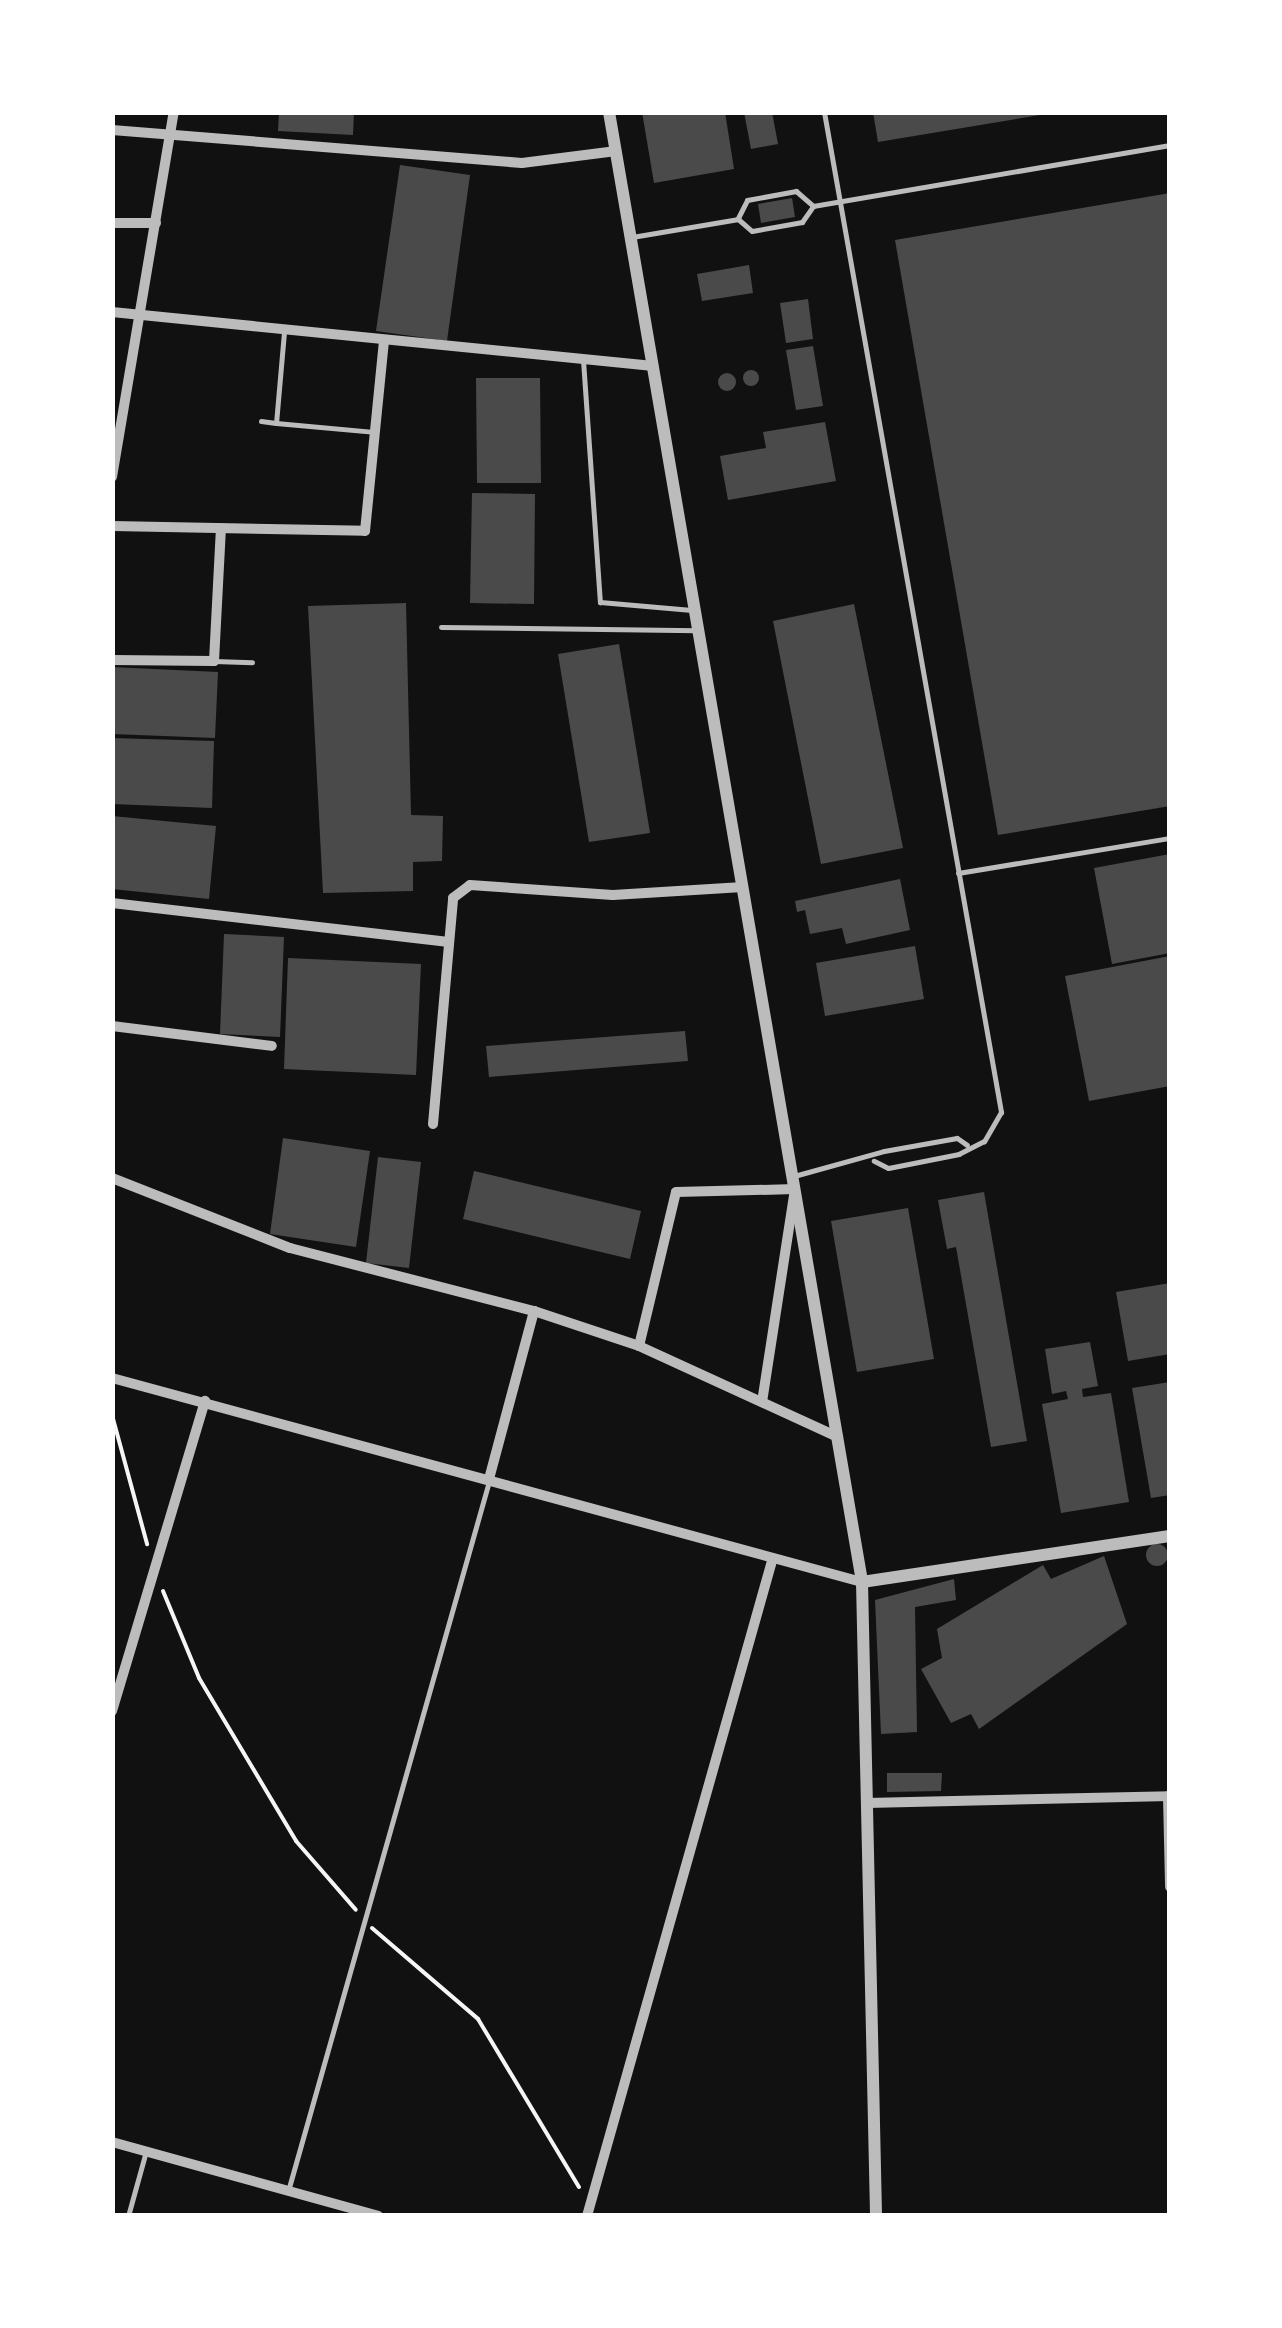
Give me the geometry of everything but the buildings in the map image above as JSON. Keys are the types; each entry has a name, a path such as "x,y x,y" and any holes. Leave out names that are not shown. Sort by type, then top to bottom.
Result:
{"street":[{"path":"112,477 174,112"},
{"path":"609,112 862,1582 876,2216"},
{"path":"112,130 170,131 522,163 616,151"},
{"path":"112,223 156,223"},
{"path":"112,312 653,366"},
{"path":"112,526 365,531 384,341"},
{"path":"112,660 214,661 221,528"},
{"path":"432,1124 453,898 470,885 613,895 743,888"},
{"path":"112,903 449,942"},
{"path":"112,1026 272,1046"},
{"path":"112,1178 290,1248 534,1311 638,1346 838,1437"},
{"path":"638,1346 676,1192 794,1183"},
{"path":"762,1402 794,1183"},
{"path":"489,1479 534,1311"},
{"path":"112,1378 489,1479 772,1561 862,1582 1170,1536"},
{"path":"112,1711 205,1401"},
{"path":"588,2210 772,1561"},
{"path":"867,1803 1169,1796 1170,1888"},
{"path":"112,2142 378,2216"}],"lane":[{"path":"824,112 1001,1112 984,1142 888,1168 874,1161"},
{"path":"738,219 752,231 802,222 813,206 1170,144"},
{"path":"738,219 747,200 796,191 813,206"},
{"path":"631,238 738,219"},
{"path":"276,424 284,332"},
{"path":"583,360 600,602 695,610"},
{"path":"261,421 374,432"},
{"path":"440,626 698,630"},
{"path":"214,661 252,662"},
{"path":"958,873 1170,838"},
{"path":"794,1183 957,1138 967,1145"},
{"path":"288,2190 489,1479"},
{"path":"128,2216 146,2151"}],"path":[{"path":"112,1415 153,1566 208,1695 296,1841 364,1921 478,2018 588,2210"}]}
